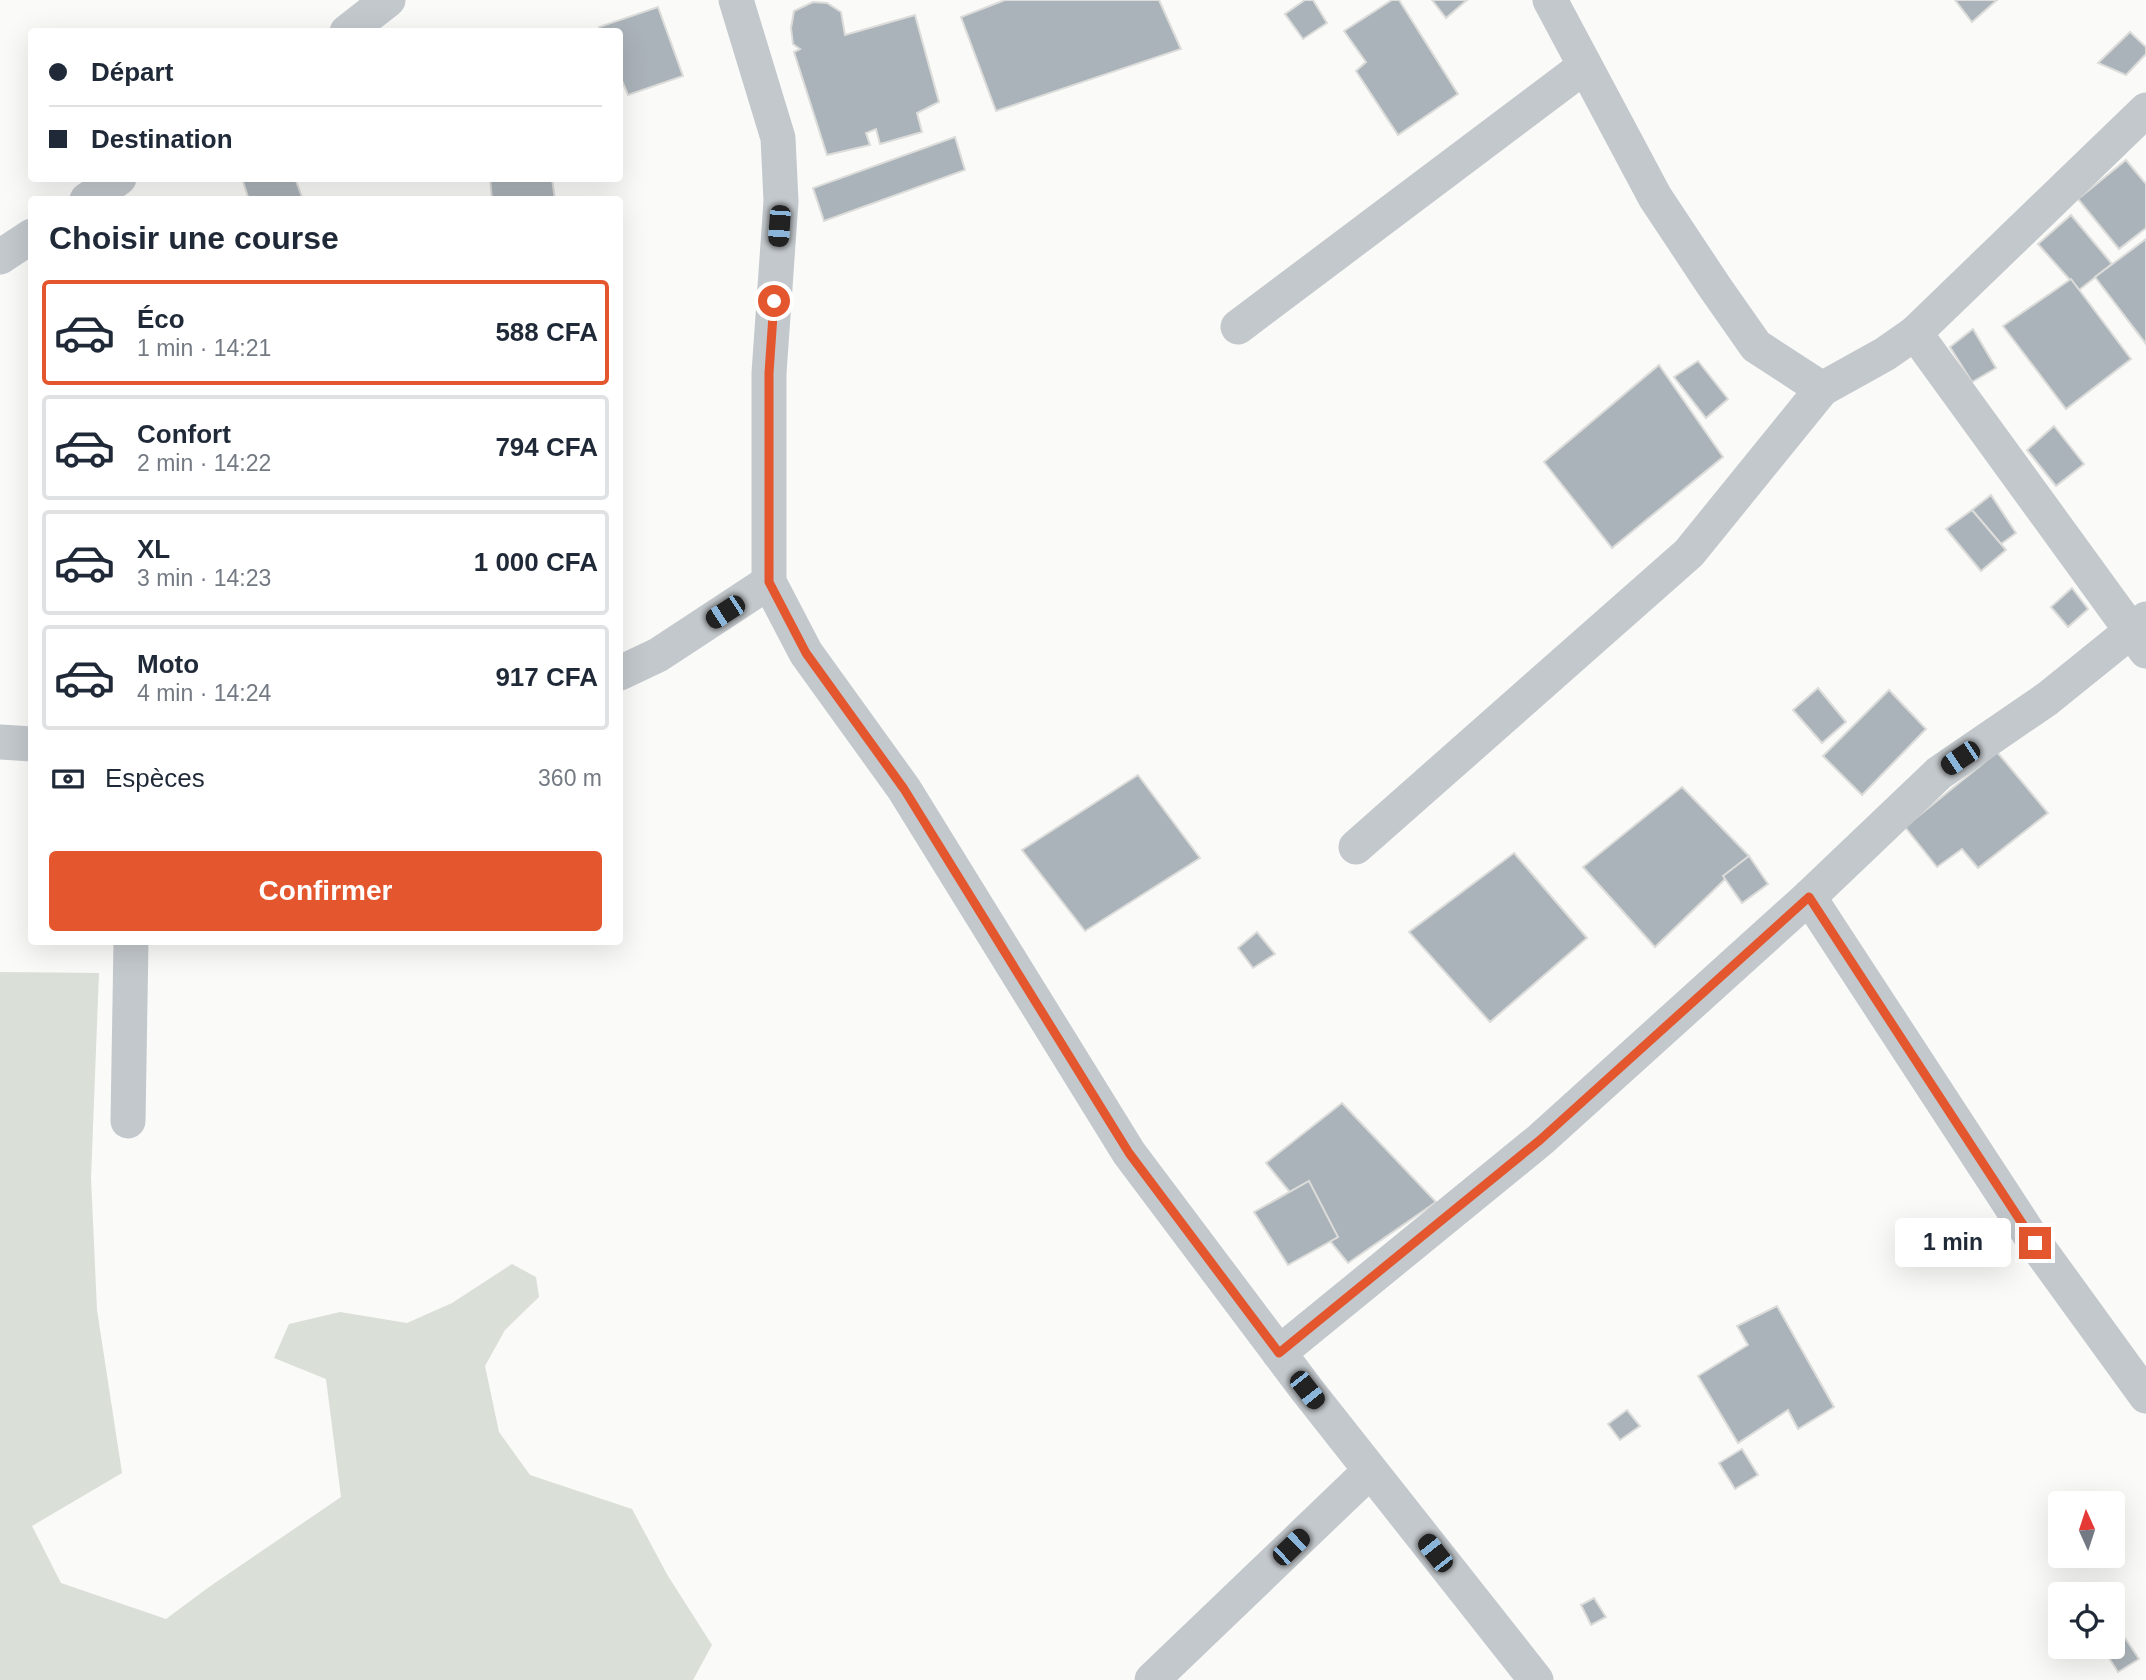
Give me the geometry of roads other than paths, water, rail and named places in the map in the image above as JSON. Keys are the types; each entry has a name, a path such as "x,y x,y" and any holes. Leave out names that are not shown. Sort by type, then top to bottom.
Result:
{"street":[{"path":"352,28 388,0"},
{"path":"736,0 778,138 781,201 769,373 769,582 806,653 904,789 1129,1153 1370,1471 1536,1680"},
{"path":"1550,0 1655,197 1756,346 1822,389"},
{"path":"1238,327 1585,66"},
{"path":"1356,847 1689,553 1822,389 1885,354 1915,333 2146,110"},
{"path":"93,196 113,182"},
{"path":"0,257 28,239"},
{"path":"1279,1353 1540,1140 1809,897 1939,773 2141,634 1915,333"},
{"path":"623,672 658,655 769,582"},
{"path":"0,742 28,744"},
{"path":"1809,897 2035,1243 2146,1396"},
{"path":"128,1121 131,945"},
{"path":"1152,1680 1370,1471"}]}
